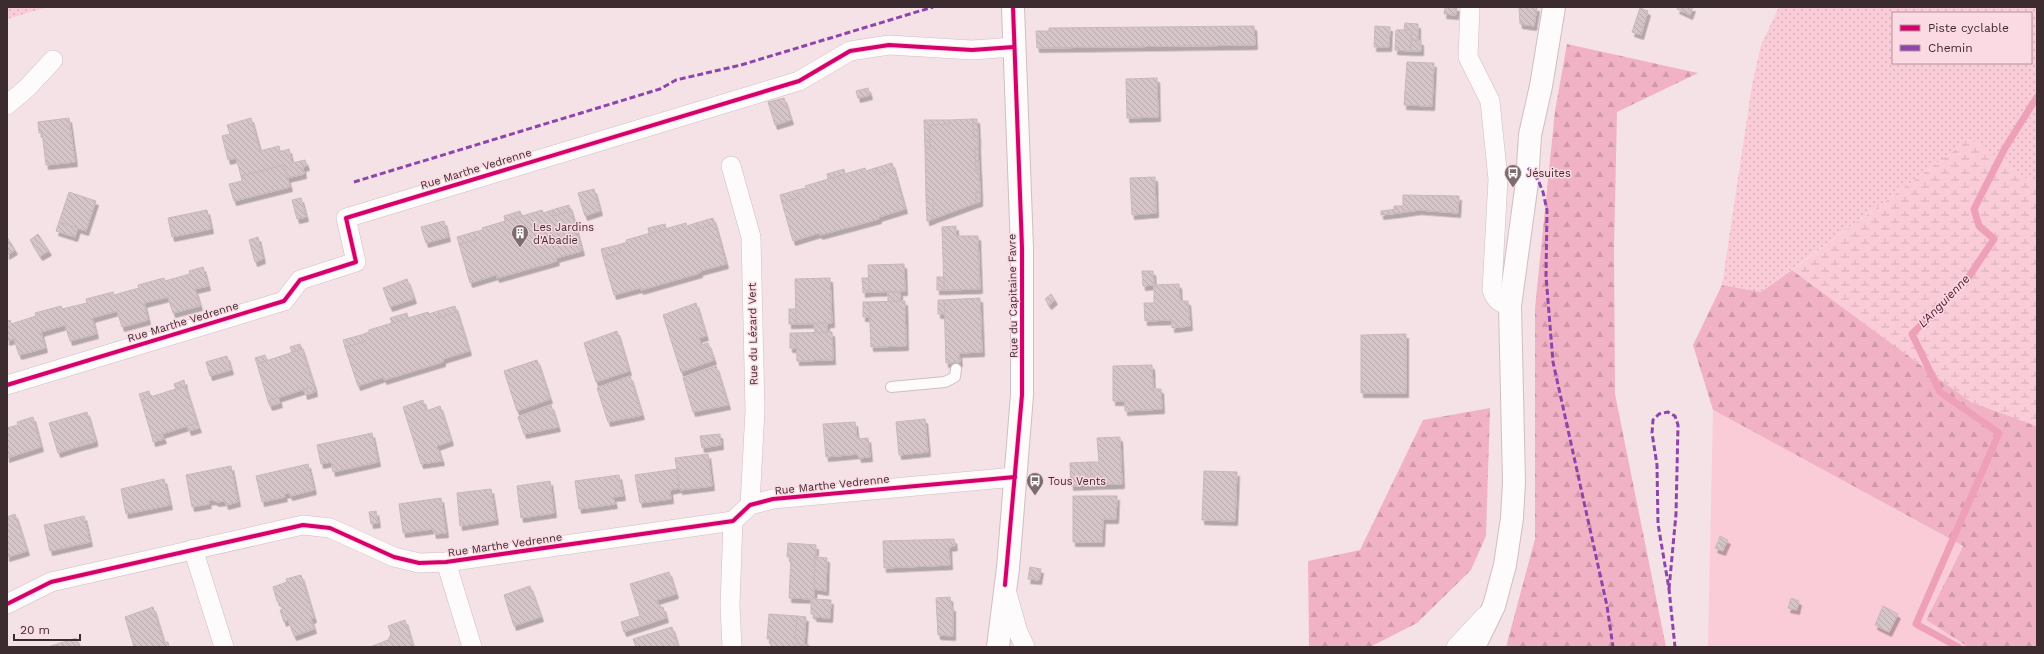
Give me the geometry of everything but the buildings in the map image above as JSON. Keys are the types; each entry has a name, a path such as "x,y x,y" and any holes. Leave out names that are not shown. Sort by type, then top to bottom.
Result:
{"street":[{"name":"Rue du Capitaine Favre","path":"998,647 1022,396 1022,240 1013,7"},
{"path":"1470,7 1468,57 1490,101 1498,179 1492,290 1495,298 1500,303 1510,306"},
{"path":"1474,647 1494,606 1505,565 1512,518 1514,482 1510,306 1527,182 1530,135 1541,86 1554,7"},
{"name":"Rue Marthe Vedrenne","path":"7,385 284,301 300,280 356,262 346,218 799,81 850,52 889,45 972,50 1014,48"},
{"path":"7,105 27,88 52,60"},
{"name":"Rue du Lézard Vert","path":"731,166 751,237 755,410 750,505"},
{"name":"Rue Marthe Vedrenne","path":"7,604 51,582 303,525 330,528 394,557 419,563 446,562 733,521 750,505 773,499 1015,477"},
{"path":"732,647 730,606 733,521"},
{"path":"193,549 224,647"},
{"path":"446,562 472,647"},
{"path":"1005,585 1018,632 1025,647"},
{"path":"1456,647 1494,606"}],"lane":[{"path":"890,387 946,382 955,377 956,369"}],"green space":[{"path":"7,7 47,7 7,19"},
{"path":"1779,7 2037,7 2037,186 1970,139 1761,292 1722,285 1752,85 1761,45"},
{"path":"1567,44 1698,73 1617,112 1614,249 1615,394 1666,647 1506,647 1535,539 1535,308 1555,111"},
{"path":"1970,139 2037,186 2037,426 1971,402 1792,270"},
{"path":"1792,270 1971,402 2037,426 2037,647 1968,647 1926,620 1963,546 1713,410 1693,345 1722,285 1761,292"},
{"path":"1490,408 1486,536 1471,570 1417,623 1370,647 1309,647 1308,561 1360,550 1423,420"},
{"path":"1713,410 1963,546 1926,620 1968,647 1708,647"}],"waterway":[{"name":"L'Anguienne","path":"1958,647 1916,624 1999,433 1940,392 1912,334 1968,278 1994,239 1979,226 1974,209 2005,148 2037,97"}],"marked path":[{"path":"354,182 660,89 676,80 741,65 933,7"},
{"path":"1528,168 1538,180 1543,192 1547,210 1546,276 1553,362 1607,606 1613,647"},
{"path":"1669,589 1676,514 1678,425 1675,416 1668,412 1659,414 1653,420 1652,433 1657,465 1658,524 1669,589 1675,647"}],"cycle path":[{"path":"1005,585 1022,395 1022,248 1013,7"},
{"path":"7,385 284,301 300,280 356,262 346,218 799,81 850,51 889,45 972,50 1014,47"},
{"path":"7,604 51,582 303,525 330,528 394,557 419,563 446,562 733,521 750,505 773,499 1015,477"}],"place":[{"name":"Jésuites","path":"1513,188"},
{"name":"Les Jardins d'Abadie","path":"520,248"},
{"name":"Tous Vents","path":"1035,496"}]}
